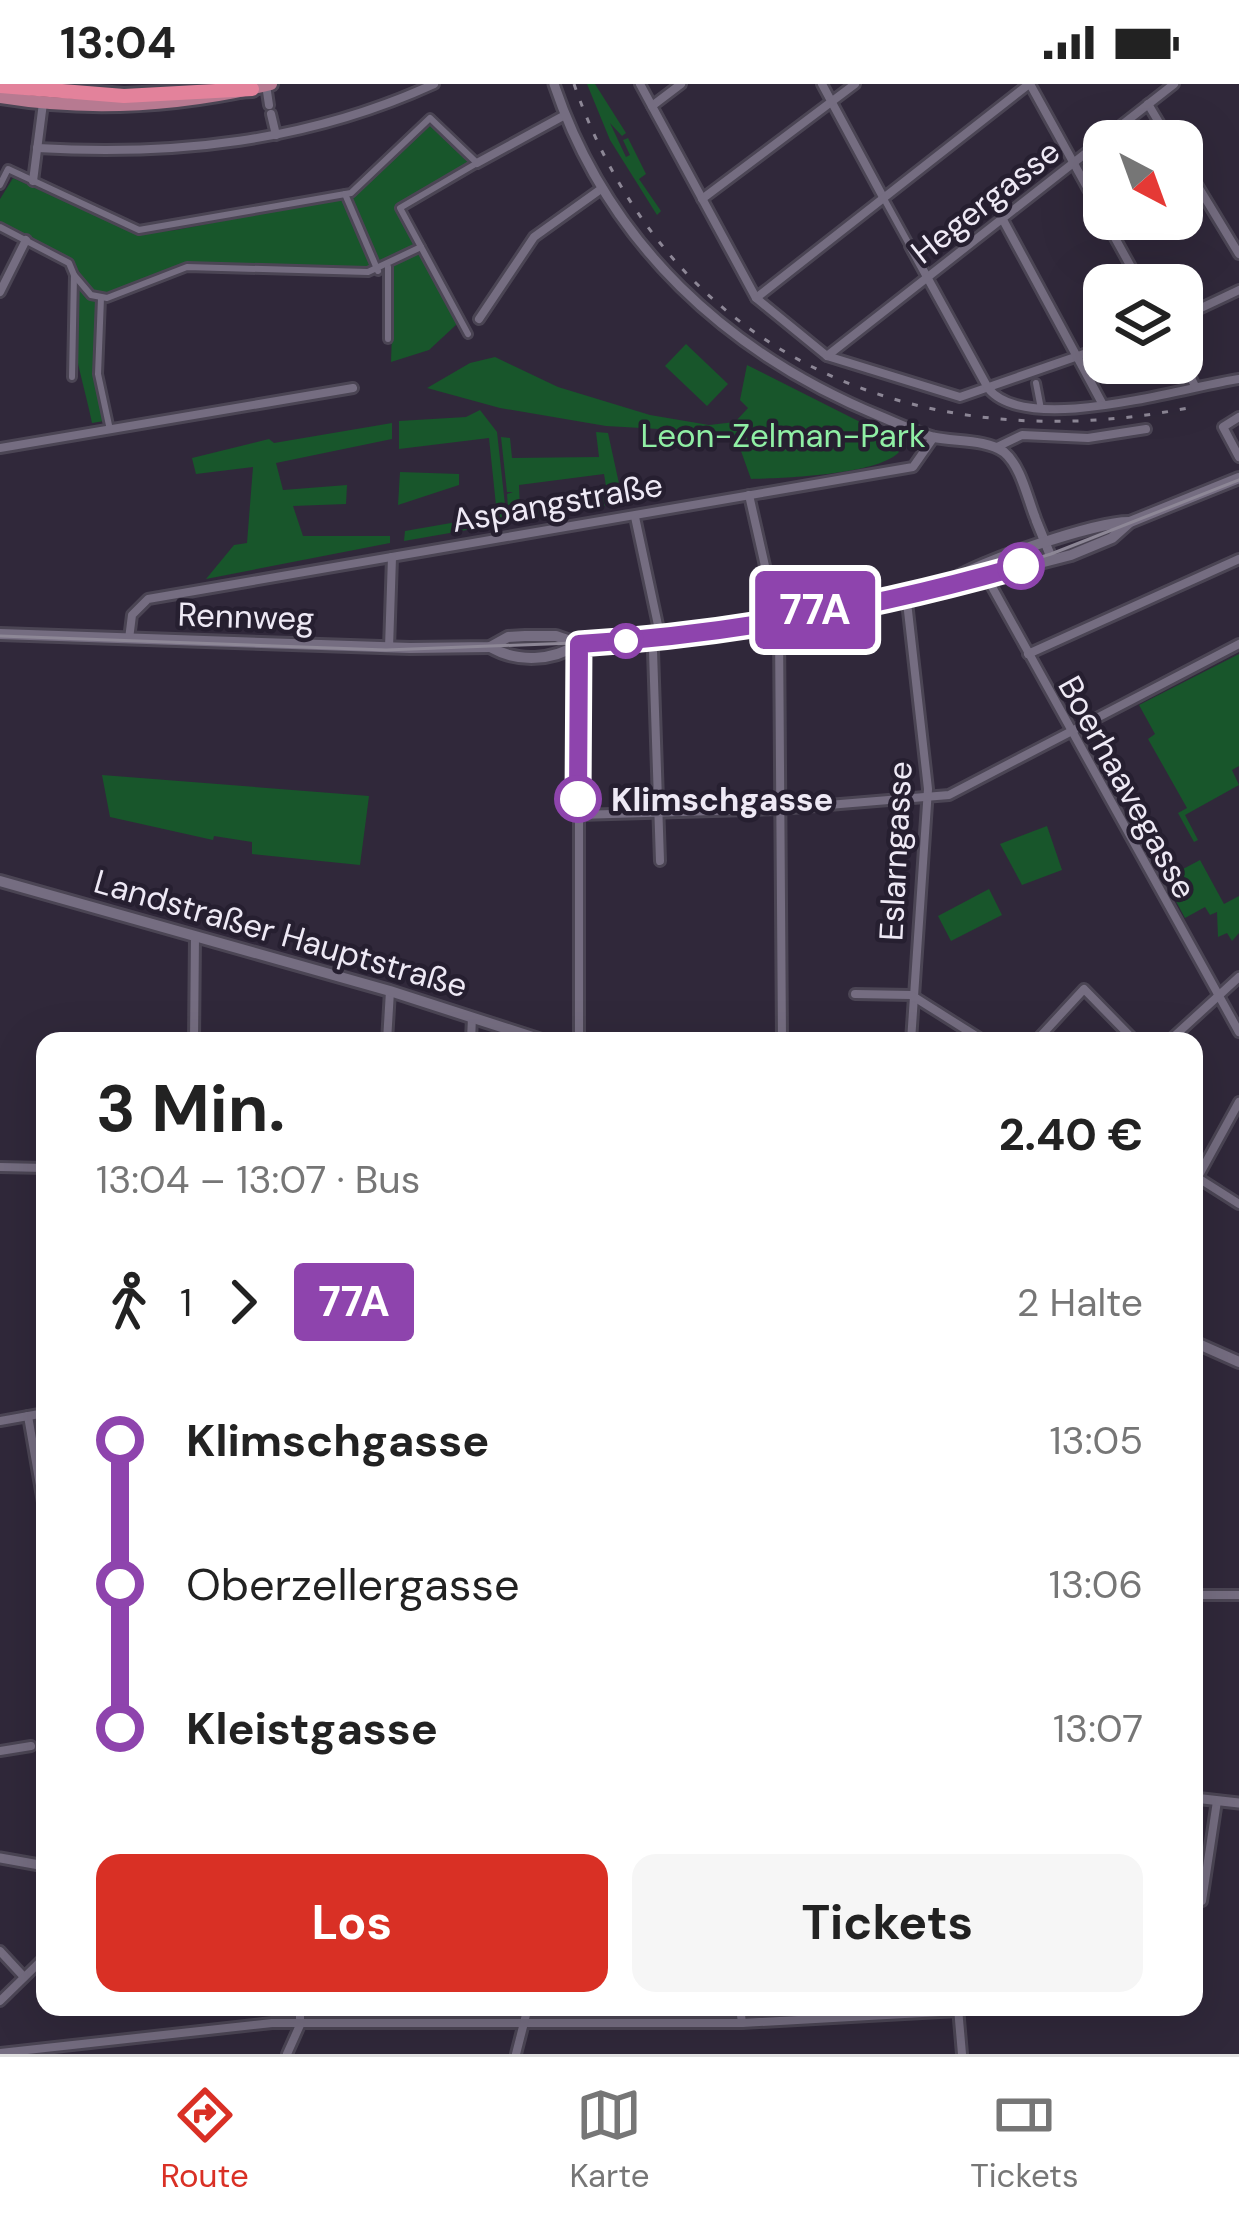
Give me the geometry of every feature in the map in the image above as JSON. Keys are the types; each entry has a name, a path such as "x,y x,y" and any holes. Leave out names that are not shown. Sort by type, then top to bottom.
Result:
{"highway":[{"path":"0,86 124,96 264,85"}],"main road":[{"path":"0,97 43,104 167,104 264,85"},
{"name":"Rennweg","path":"950,582 992,561 1105,541 1130,522 1239,478"},
{"name":"Rennweg","path":"0,634 389,648 490,647 509,657 554,657 579,644 655,638 988,576 1103,521 1130,522"},
{"name":"Rennweg","path":"490,647 508,637 526,636 556,635 579,644"},
{"name":"Landstraßer Hauptstraße","path":"0,881 390,991 518,1032"},
{"path":"1203,1346 1239,1363"}],"street":[{"path":"37,148 121,153 276,136 434,84"},
{"path":"554,84 602,189 677,286 754,352 833,397 934,437 997,447 1009,456 1048,551"},
{"path":"640,84 756,298 827,356 954,396 1083,355"},
{"path":"652,106 681,84"},
{"path":"822,84 988,388 1004,404 1041,410 1102,403"},
{"path":"702,199 855,84"},
{"path":"756,298 1029,84 1129,264"},
{"name":"Hegergasse","path":"827,356 1174,84"},
{"path":"264,85 276,136"},
{"path":"33,181 43,104"},
{"path":"1148,104 1158,120"},
{"path":"468,334 400,208 565,115"},
{"path":"0,185 8,169 139,230 345,194 430,118 477,163"},
{"path":"478,319 534,237 602,189"},
{"path":"345,194 378,271"},
{"path":"1203,195 1239,254"},
{"path":"1002,218 1102,403 1109,407 1165,398 1196,386 1239,379"},
{"path":"0,227 64,258 74,275 101,298"},
{"path":"0,292 26,240"},
{"path":"101,298 187,267 378,271 421,247"},
{"path":"388,267 388,340"},
{"path":"72,377 74,275"},
{"path":"1203,307 1239,290"},
{"path":"101,298 98,374 110,430"},
{"path":"1036,383 1041,410"},
{"path":"0,448 352,388"},
{"path":"1234,418 1224,431 1239,458"},
{"path":"997,447 1022,435 1088,438 1147,429"},
{"name":"Aspangstraße","path":"129,639 132,615 148,599 913,467 934,437"},
{"path":"748,496 776,617 782,1032"},
{"path":"634,517 658,625 660,861"},
{"path":"389,648 392,557"},
{"path":"1028,654 1239,559"},
{"path":"988,576 992,561"},
{"name":"Boerhaavegasse","path":"988,576 1239,1032"},
{"name":"Eslarngasse","path":"906,593 926,799 911,1032"},
{"path":"579,644 579,1032"},
{"path":"578,815 780,809 950,795 1239,644"},
{"path":"194,1032 195,936"},
{"path":"1178,1032 1239,977"},
{"path":"1044,1032 1084,989 1126,1032"},
{"path":"388,1032 390,991"},
{"path":"855,994 911,995 970,1032"},
{"path":"471,1032 472,1017"},
{"path":"1203,1165 1239,1102"},
{"path":"0,1168 36,1168"},
{"path":"1203,1184 1239,1204"},
{"path":"0,1421 36,1415"},
{"path":"28,1416 36,1462"},
{"path":"1203,1595 1239,1595"},
{"path":"0,1751 31,1746"},
{"path":"1203,1799 1239,1803"},
{"path":"1203,1875 1217,1801"},
{"path":"0,1858 36,1864"},
{"path":"0,1951 24,1977"},
{"path":"0,2001 36,1966"},
{"path":"287,2054 300,2016"},
{"path":"516,2054 524,2016"},
{"path":"741,2016 742,2023"},
{"path":"0,2054 272,2023 520,2026 742,2023 850,2016"},
{"path":"959,2016 962,2054"}],"green space":[{"path":"587,84 595,84 626,133 622,136 610,123 626,157 630,155 623,140 628,138 646,174 639,179 661,211 657,215 610,140"},
{"path":"431,123 471,162 396,207 457,324 429,350 391,362 394,273 387,263 371,268 192,263 102,294 95,380 104,421 92,423 73,329 74,292 80,274 70,258 0,222 0,199 13,178 137,234 176,230 356,195"},
{"path":"686,344 728,384 707,406 665,366"},
{"name":"Leon-Zelman-Park","path":"495,357 558,387 650,415 709,425 735,422 748,408 740,400 747,365 880,432 898,444 899,452 872,466 851,470 751,479 737,440 729,433 606,426 500,408 427,388 470,363"},
{"path":"480,410 497,432 507,523 404,541 405,531 497,515 489,438 399,449 399,421 466,417"},
{"path":"392,423 392,439 276,463 283,490 347,485 346,504 293,506 303,536 390,536 390,543 206,579 234,545 247,543 253,467 196,474 192,458 269,439 274,443"},
{"path":"596,432 608,433 623,502 609,504 604,474 519,485 520,511 603,496 605,506 509,522 507,494 513,492 507,492 501,437 510,438 512,458 599,457"},
{"path":"400,472 459,474 459,485 398,505"},
{"path":"1239,654 1239,766 1232,770 1239,785 1185,815 1198,840 1194,842 1178,813 1187,808 1148,739 1155,734 1139,705"},
{"path":"102,775 369,796 360,865 252,854 252,842 214,836 213,840 110,817"},
{"path":"1047,826 1062,870 1022,885 1000,844"},
{"path":"1200,860 1224,904 1239,896 1239,933 1232,941 1227,933 1218,937 1217,912 1210,915 1205,907 1185,918 1164,879"},
{"path":"989,889 1002,915 951,941 938,916"}],"tram line":[{"path":"0,636 386,650 654,640 945,586 1051,554 1239,480"}],"railway":[{"path":"574,84 617,178 672,257 739,320 815,368 900,401 991,418 1088,420 1188,408"}],"bus line":[{"name":"77A","path":"578,799 579,644 655,638 896,596 1021,566"}],"place":[{"name":"Klimschgasse","path":"578,799"}]}
